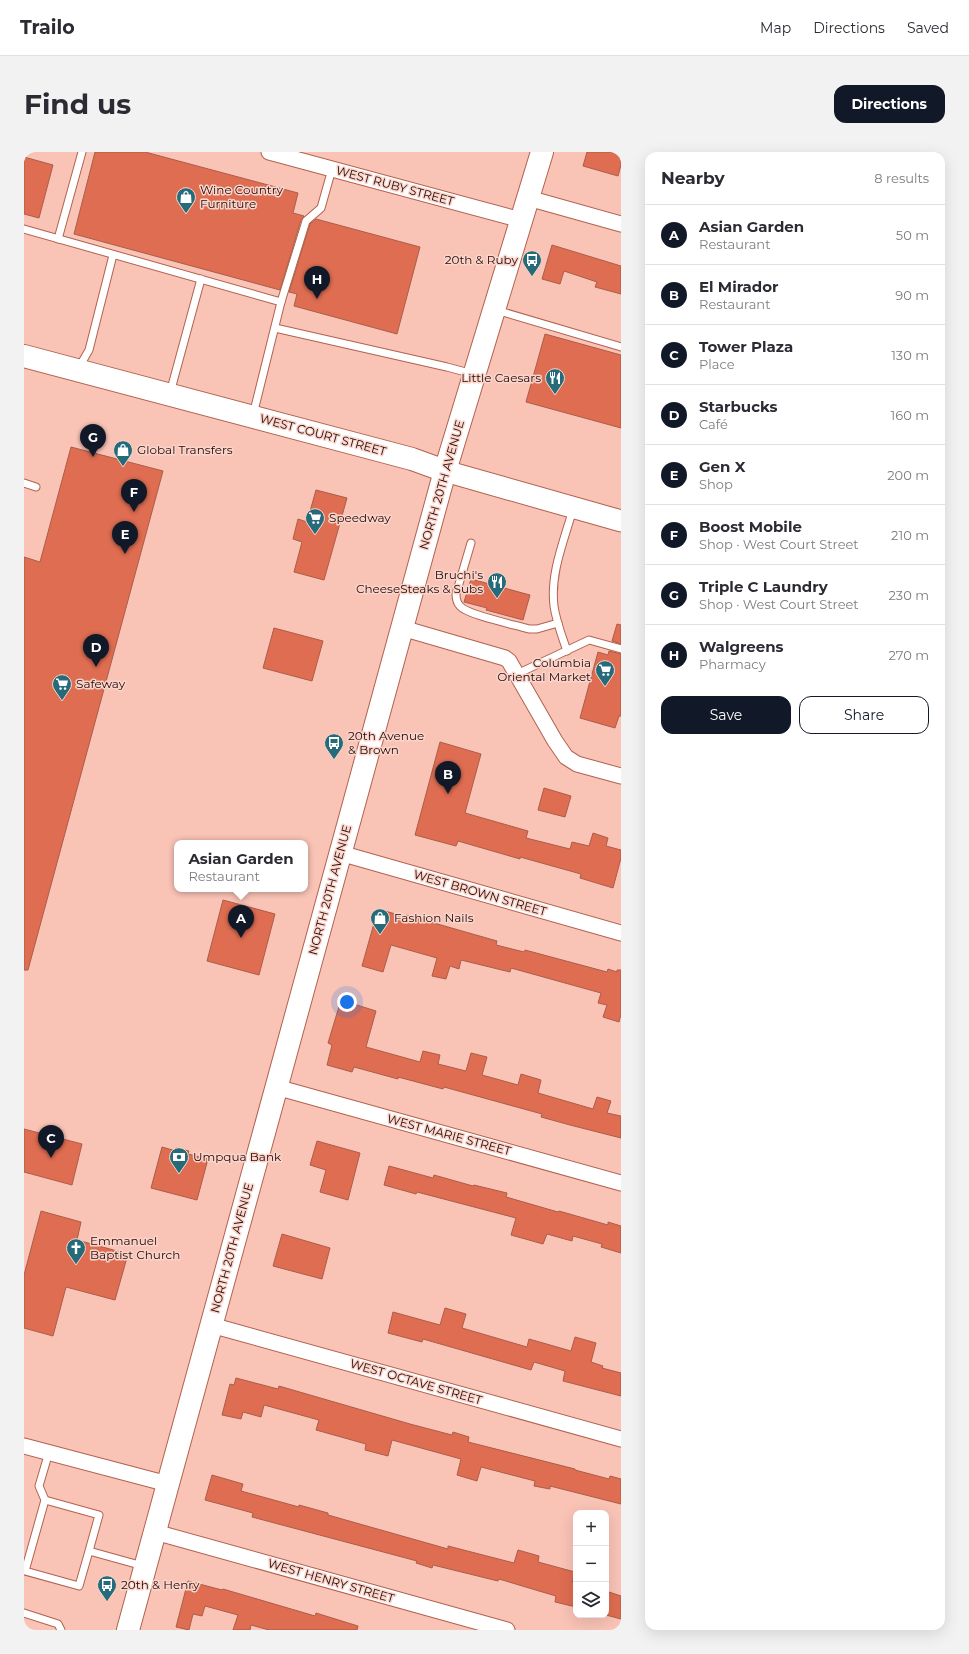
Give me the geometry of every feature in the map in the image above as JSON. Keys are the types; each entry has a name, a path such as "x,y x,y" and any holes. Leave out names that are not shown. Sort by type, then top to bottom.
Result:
{"main road":[{"name":"NORTH 20TH AVENUE","path":"128,1630 445,471 542,152"},
{"name":"WEST COURT STREET","path":"24,356 412,459 445,471 621,521"}],"street":[{"name":"WEST RUBY STREET","path":"269,152 521,220"},
{"path":"528,198 621,224"},
{"path":"402,628 505,658 509,661 517,674 555,741 571,761 621,776"},
{"name":"WEST BROWN STREET","path":"340,853 621,933"},
{"name":"WEST MARIE STREET","path":"276,1087 621,1183"},
{"name":"WEST OCTAVE STREET","path":"211,1325 621,1439"},
{"path":"24,1446 168,1484"},
{"name":"WEST HENRY STREET","path":"155,1532 507,1630"}],"lane":[{"path":"58,239 82,152"},
{"path":"252,416 281,302 306,221 321,208 332,169"},
{"path":"24,230 281,302"},
{"path":"77,370 89,350 113,255"},
{"path":"170,394 201,279"},
{"path":"494,309 621,347"},
{"path":"274,328 474,374"},
{"path":"24,483 36,487"},
{"path":"567,650 554,607 553,588 555,573 574,508"},
{"path":"470,543 456,594 456,600 459,605 469,612 529,629 537,629 558,623"},
{"path":"517,674 589,640 621,649"},
{"path":"45,1500 99,1515 79,1586 25,1571 45,1500 39,1486 49,1452"},
{"path":"89,1551 145,1567"},
{"path":"24,1614 58,1624 61,1630"}],"building":[{"name":"Wine Country Furniture","path":"95,152 145,152 298,193 293,213 304,216 301,220 280,290 74,234"},
{"path":"587,152 621,152 621,165 618,176 583,166"},
{"path":"24,157 53,165 39,218 24,214"},
{"path":"316,219 420,247 397,334 294,306 297,294 289,292 310,224"},
{"path":"552,245 621,266 621,294 595,287 597,282 564,271 560,284 542,279"},
{"path":"545,334 621,355 621,428 526,402"},
{"path":"71,447 163,471 28,970 24,970 24,557 40,562"},
{"name":"Speedway","path":"316,490 347,498 324,580 294,572 302,542 293,539 298,519 307,522"},
{"name":"Bruchi's CheeseSteaks & Subs","path":"471,579 530,595 523,620 486,610 487,608 464,602"},
{"path":"617,624 621,625 621,644 612,641"},
{"path":"274,628 323,641 312,681 263,668"},
{"name":"Columbia Oriental Market","path":"609,651 621,654 621,716 619,716 615,728 580,718 598,652 608,655"},
{"path":"440,742 481,754 465,813 528,831 526,838 570,849 572,842 589,846 593,833 608,838 606,846 621,850 621,858 613,888 580,878 581,874 520,857 520,859 458,841 456,846 415,835"},
{"path":"544,788 571,796 565,817 538,810"},
{"path":"223,900 275,914 259,975 207,961"},
{"path":"378,909 406,917 406,915 497,941 496,945 524,952 525,950 607,972 608,969 617,972 617,970 621,970 621,1014 619,1022 603,1017 607,1005 598,1003 601,993 511,968 510,972 461,960 459,969 450,966 446,979 432,976 437,958 391,945 383,972 362,966"},
{"path":"341,1000 376,1011 366,1047 420,1062 423,1051 440,1055 438,1064 466,1071 471,1053 487,1057 482,1075 518,1085 521,1074 541,1080 538,1093 593,1109 597,1097 611,1101 607,1113 621,1116 621,1138 541,1117 542,1114 444,1087 443,1089 398,1077 398,1079 354,1067 352,1072 327,1065 332,1045 328,1043"},
{"path":"24,1129 82,1144 72,1185 24,1172"},
{"path":"317,1141 360,1153 348,1200 320,1192 326,1170 310,1165"},
{"name":"Umpqua Bank","path":"162,1147 176,1151 176,1148 189,1151 188,1154 208,1159 197,1200 151,1188"},
{"path":"389,1166 433,1178 434,1175 473,1186 507,1193 506,1197 608,1225 608,1222 621,1226 621,1253 601,1247 602,1244 573,1236 572,1241 547,1234 543,1244 511,1235 516,1218 417,1192 416,1194 384,1185"},
{"name":"Emmanuel Baptist Church","path":"41,1211 81,1222 77,1240 128,1254 115,1300 66,1287 53,1336 24,1328 24,1275"},
{"path":"282,1234 330,1248 322,1279 273,1266"},
{"path":"445,1308 466,1314 462,1328 527,1347 529,1339 571,1351 575,1337 596,1343 591,1362 603,1366 602,1368 621,1373 621,1396 563,1381 565,1371 534,1362 531,1370 423,1339 422,1342 388,1333 393,1312 440,1325"},
{"path":"236,1378 278,1389 279,1386 410,1424 452,1435 453,1432 469,1437 468,1442 609,1479 610,1476 621,1479 621,1504 550,1486 550,1489 534,1486 535,1481 481,1467 477,1481 457,1475 461,1459 392,1440 388,1456 365,1450 366,1444 316,1430 319,1420 264,1405 261,1417 243,1412 241,1419 222,1415 230,1384 234,1385"},
{"path":"212,1475 243,1484 241,1491 299,1507 299,1505 328,1513 328,1515 448,1549 448,1546 514,1563 518,1550 539,1556 538,1562 573,1571 573,1606 555,1602 556,1596 499,1579 498,1581 433,1565 432,1568 416,1563 417,1561 252,1517 253,1513 205,1500"},
{"path":"188,1581 223,1589 315,1616 316,1613 358,1626 357,1630 269,1630 251,1625 250,1630 233,1630 238,1615 205,1606 202,1616 193,1614 189,1630 176,1627"},
{"path":"609,1592 621,1596 621,1619 609,1616"}],"place":[{"name":"Wine Country Furniture","path":"186,214"},
{"name":"20th & Ruby","path":"532,277"},
{"name":"Walgreens","path":"317,299"},
{"name":"Little Caesars","path":"555,395"},
{"name":"Triple C Laundry","path":"93,457"},
{"name":"Global Transfers","path":"123,467"},
{"name":"Boost Mobile","path":"134,512"},
{"name":"Speedway","path":"315,535"},
{"name":"Gen X","path":"125,554"},
{"name":"Bruchi's CheeseSteaks & Subs","path":"497,599"},
{"name":"Starbucks","path":"96,667"},
{"name":"Columbia Oriental Market","path":"605,687"},
{"name":"Safeway","path":"62,701"},
{"name":"20th Avenue & Brown","path":"334,760"},
{"name":"El Mirador","path":"448,794"},
{"name":"Fashion Nails","path":"380,935"},
{"name":"Asian Garden","path":"241,938"},
{"name":"Tower Plaza","path":"51,1158"},
{"name":"Umpqua Bank","path":"179,1174"},
{"name":"Emmanuel Baptist Church","path":"76,1265"},
{"name":"20th & Henry","path":"107,1602"}]}
